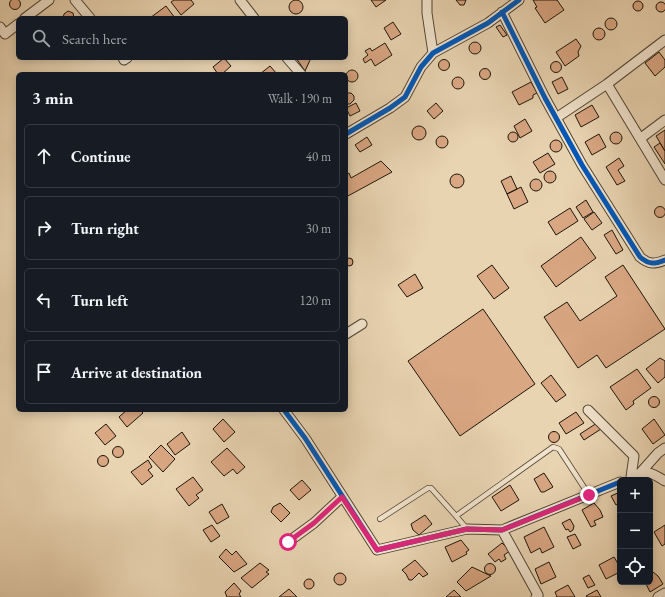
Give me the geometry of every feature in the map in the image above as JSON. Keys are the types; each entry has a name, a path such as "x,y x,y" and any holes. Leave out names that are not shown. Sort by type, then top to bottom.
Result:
{"street":[{"path":"29,16 49,0"},
{"path":"75,0 88,16"},
{"path":"240,0 252,16"},
{"path":"427,0 427,13 433,53"},
{"path":"348,130 390,108 405,97 421,67 433,53 488,23 519,0"},
{"path":"502,12 556,118 594,185 640,258 646,262 654,264 665,260"},
{"path":"0,27 5,34 16,26"},
{"path":"556,118 607,84 665,40"},
{"path":"289,60 299,72"},
{"path":"607,84 665,180"},
{"path":"641,138 665,120"},
{"path":"348,333 362,324"},
{"path":"588,410 634,456 627,477"},
{"path":"286,412 305,438 377,550 467,529 502,530 617,483"},
{"path":"629,477 641,472 658,453 665,448"},
{"path":"641,472 654,474 665,481"},
{"path":"288,542 314,523 342,497"},
{"path":"502,530 538,596 536,597"},
{"path":"658,597 665,593"}],"lane":[{"path":"456,516 553,447 559,449 589,495"},
{"path":"380,519 428,488 432,488 467,529"}],"building":[{"path":"13,-1 17,-1 19,0 19,8 13,9 10,6 10,2"},
{"path":"174,0 191,0 194,4 181,15 171,2"},
{"path":"296,0 301,2 303,7 301,12 296,14 291,12 289,7 291,2"},
{"path":"371,0 386,0 376,7"},
{"path":"456,0 466,0 464,5 460,5"},
{"path":"533,0 557,0 564,10 545,23 535,8 537,7"},
{"path":"636,1 640,1 642,2 642,10 636,11 633,8 633,4"},
{"path":"661,2 666,7 661,12 656,7"},
{"path":"166,6 174,16 153,16"},
{"path":"68,11 73,13 74,16 64,16"},
{"path":"609,18 613,18 617,24 613,30 609,30 605,26 605,22"},
{"path":"393,22 401,34 391,40 384,28"},
{"path":"500,25 507,35 503,37 496,27"},
{"path":"599,28 603,30 605,34 603,38 599,40 595,38 593,34 595,30"},
{"path":"576,39 581,46 578,52 579,56 565,66 556,52"},
{"path":"475,42 479,44 481,48 479,52 475,54 471,52 469,48 471,44"},
{"path":"385,43 392,55 375,66 371,59 365,63 363,59 368,55 365,51 370,48 372,51"},
{"path":"659,52 665,60 665,67 655,76 645,63"},
{"path":"444,59 448,61 450,65 448,69 444,71 440,69 438,65 440,61"},
{"path":"222,60 226,60 231,66 224,72 217,72 213,67"},
{"path":"297,60 310,60 305,71"},
{"path":"554,62 558,62 560,63 560,71 554,72 551,69 551,65"},
{"path":"270,66 275,72 262,72"},
{"path":"483,69 487,69 489,70 489,78 483,79 480,76 480,72"},
{"path":"352,70 358,76 356,80 352,82 348,80 348,72"},
{"path":"456,77 460,77 464,83 460,89 456,89 452,85 452,81"},
{"path":"562,77 568,89 558,94 552,82"},
{"path":"531,82 537,93 533,95 533,98 519,105 512,92"},
{"path":"348,93 351,93 354,96 354,100 348,104"},
{"path":"356,103 360,111 350,116 348,107"},
{"path":"436,103 443,111 434,119 427,111"},
{"path":"592,105 599,117 581,127 575,115"},
{"path":"525,119 532,131 520,138 514,126"},
{"path":"416,126 422,126 426,130 426,136 422,140 416,140 412,136 412,130"},
{"path":"665,130 665,151 656,136"},
{"path":"511,132 515,132 517,133 517,141 511,142 508,139 508,135"},
{"path":"614,132 618,132 622,138 618,144 614,144 610,140 610,136"},
{"path":"599,134 606,147 592,155 585,142"},
{"path":"440,136 444,136 448,142 444,148 440,148 436,144 436,140"},
{"path":"367,137 372,145 360,152 355,145"},
{"path":"554,140 558,140 562,146 558,152 554,152 550,148 550,144"},
{"path":"660,143 665,151 665,164 654,147"},
{"path":"548,153 555,164 540,173 533,162"},
{"path":"619,158 624,166 618,170 625,181 617,185 606,167"},
{"path":"381,161 392,172 348,196 349,173 351,178"},
{"path":"548,171 552,171 556,177 552,183 548,183 544,179 544,175"},
{"path":"454,174 460,174 464,178 464,184 460,188 454,188 450,184 450,178"},
{"path":"511,176 517,189 507,194 501,181"},
{"path":"536,179 540,181 542,185 540,189 536,191 532,189 530,185 532,181"},
{"path":"521,187 528,202 514,209 507,194"},
{"path":"586,200 593,212 583,218 576,207"},
{"path":"658,207 662,207 664,208 664,216 658,217 655,214 655,210"},
{"path":"570,208 578,221 556,235 548,222"},
{"path":"594,212 602,223 592,230 584,219"},
{"path":"612,230 623,250 616,254 604,235"},
{"path":"581,237 596,258 556,287 541,266"},
{"path":"348,258 353,260 353,264 348,266"},
{"path":"492,265 509,288 494,299 477,276"},
{"path":"623,265 665,329 606,368 597,355 578,368 544,317 567,302 580,321 617,296 605,277"},
{"path":"415,274 423,288 407,297 398,285"},
{"path":"483,309 535,384 460,436 408,361"},
{"path":"660,358 665,361 665,377 658,383 646,369"},
{"path":"637,369 651,388 633,401 634,404 626,410 610,387"},
{"path":"551,375 566,395 556,402 541,383"},
{"path":"654,396 658,398 660,402 658,406 654,408 650,406 648,402 650,398"},
{"path":"125,412 143,413 127,427 119,417"},
{"path":"576,412 584,423 566,434 559,423"},
{"path":"223,419 235,432 224,442 213,429"},
{"path":"654,419 665,435 653,444 642,429"},
{"path":"597,423 601,429 584,440 580,434"},
{"path":"106,424 116,436 105,445 95,433"},
{"path":"182,432 190,444 175,455 167,444"},
{"path":"552,432 556,432 558,433 558,441 552,442 549,439 549,435"},
{"path":"161,445 175,459 163,472 149,457"},
{"path":"118,446 122,448 124,452 122,456 118,458 114,456 112,452 114,448"},
{"path":"227,448 245,467 237,474 233,469 224,476 211,462"},
{"path":"103,455 107,457 109,461 107,465 103,467 99,465 97,461 99,457"},
{"path":"148,460 152,467 148,470 153,476 142,485 131,472"},
{"path":"544,473 553,487 541,492 534,479"},
{"path":"193,477 203,490 196,495 199,498 189,506 176,489"},
{"path":"302,480 311,490 299,500 290,490"},
{"path":"510,485 519,500 501,511 492,497"},
{"path":"617,493 617,504 616,505 611,496"},
{"path":"280,503 290,513 281,522 271,512 273,507"},
{"path":"594,503 600,510 603,517 594,521 596,525 591,527 582,510"},
{"path":"222,504 229,517 217,524 209,512"},
{"path":"425,515 432,524 419,535 413,530 411,524"},
{"path":"570,519 574,526 573,530 570,532 568,529 566,530 562,523"},
{"path":"212,525 220,536 211,542 203,530"},
{"path":"665,525 665,544 662,546 654,532"},
{"path":"544,527 554,547 542,553 540,548 531,553 524,537"},
{"path":"575,534 581,545 573,549 567,537"},
{"path":"461,540 469,550 466,552 467,554 452,562 445,547"},
{"path":"502,543 510,551 504,555 506,559 501,562 499,559 495,562 488,554"},
{"path":"226,549 232,555 236,551 247,564 234,572 219,557"},
{"path":"614,557 617,562 617,574 606,579 599,565"},
{"path":"415,560 428,574 423,577 419,573 412,580 409,580 402,570"},
{"path":"549,562 556,577 541,584 535,569"},
{"path":"260,563 269,570 266,572 269,574 252,588 241,578"},
{"path":"490,563 494,565 496,569 494,573 490,575 486,573 484,569 486,565"},
{"path":"472,567 491,576 466,591 457,582"},
{"path":"653,572 658,576 663,584 650,592 646,585 653,585"},
{"path":"340,573 344,575 346,579 344,583 340,585 336,583 334,579 336,575"},
{"path":"589,575 595,585 588,588 583,578"},
{"path":"307,579 311,579 313,580 313,588 307,589 304,586 304,582"},
{"path":"234,583 241,591 239,594 241,597 227,597 225,592"},
{"path":"568,585 575,597 557,597 555,592"},
{"path":"289,589 297,597 279,597"},
{"path":"454,590 461,597 446,597"},
{"path":"597,590 601,597 586,596"}],"cycle path":[{"path":"348,133 390,108 405,97 421,67 433,53 488,23 519,0"},
{"path":"502,12 545,98 582,165 640,257 649,263 665,260"},
{"path":"286,412 305,438 377,550 467,529 502,530 617,483"}],"route":[{"path":"288,542 334,507 342,497 377,550 467,529 502,530 589,495"}]}
